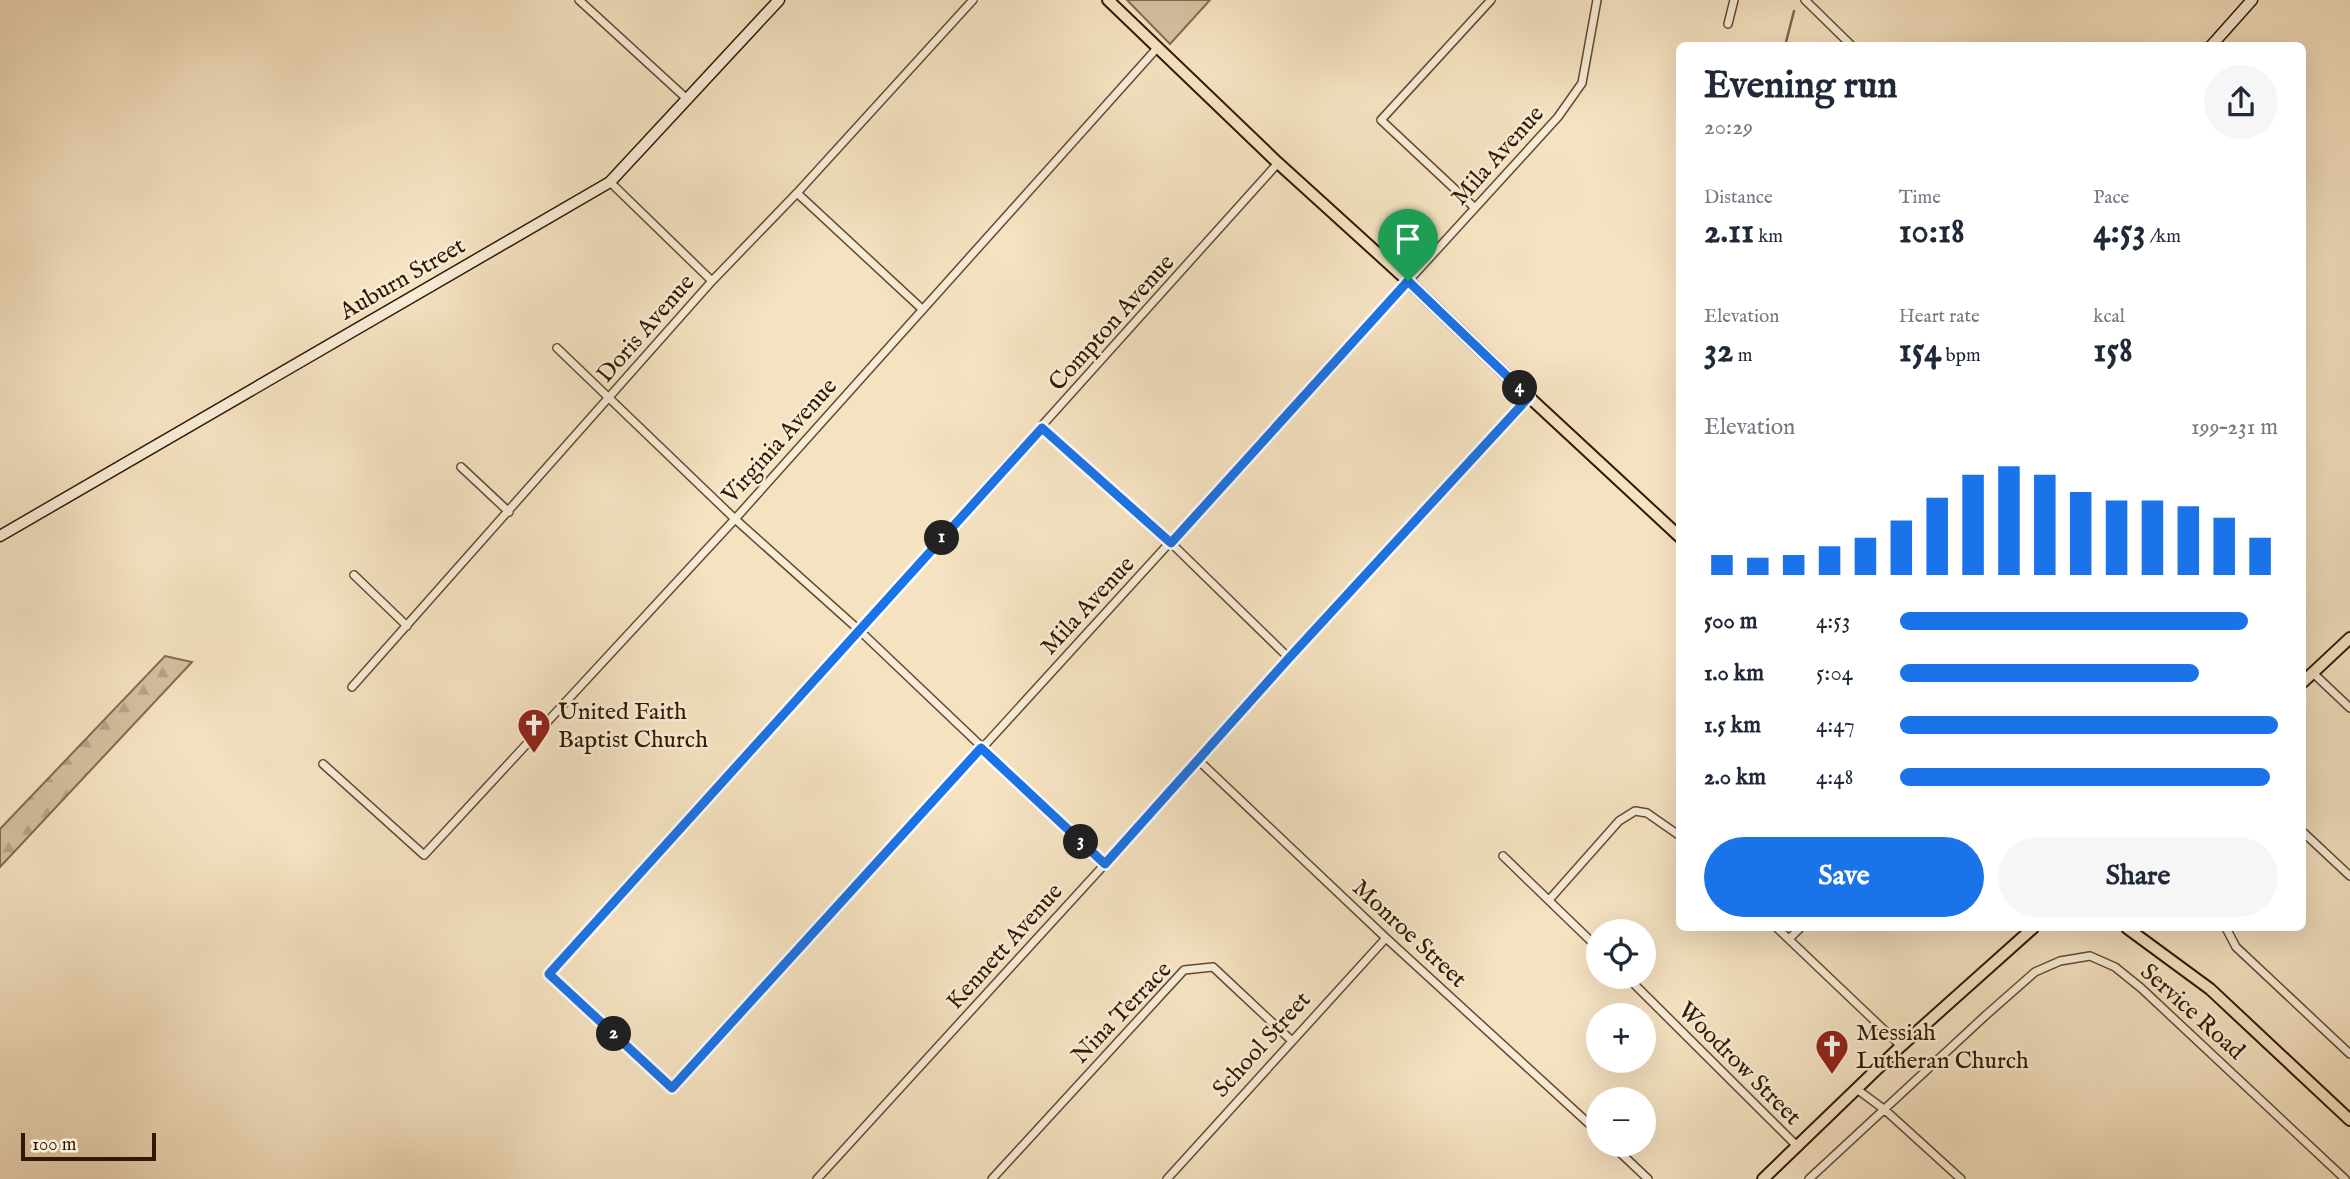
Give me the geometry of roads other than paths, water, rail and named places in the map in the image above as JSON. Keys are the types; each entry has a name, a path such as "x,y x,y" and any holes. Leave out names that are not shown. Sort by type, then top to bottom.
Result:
{"main road":[{"name":"Auburn Street","path":"0,536 610,182 779,0"},
{"path":"1108,0 1278,163 1408,281 1676,533"},
{"path":"2215,42 2252,0"},
{"path":"2306,679 2350,638"},
{"path":"1763,1179 1901,1046 2028,931"},
{"path":"2131,931 2210,989 2350,1120"}],"street":[{"path":"579,0 687,100"},
{"name":"Doris Avenue","path":"352,687 712,281 797,193 973,0"},
{"path":"1475,208 1381,120 1491,0"},
{"name":"Mila Avenue","path":"672,1088 1558,117 1582,83 1597,0"},
{"path":"1728,24 1734,0"},
{"path":"1805,0 1848,42"},
{"name":"Virginia Avenue","path":"323,764 424,855 735,519 1158,47"},
{"name":"Compton Avenue","path":"672,1088 549,974 1278,163"},
{"path":"610,182 712,281"},
{"path":"797,193 922,309"},
{"path":"557,348 735,519 859,629 1105,864"},
{"name":"Kennett Avenue","path":"817,1179 1529,397"},
{"path":"1042,428 1171,543 1289,658"},
{"path":"461,467 509,512"},
{"path":"354,575 407,626"},
{"path":"2313,673 2350,708"},
{"name":"Monroe Street","path":"1197,759 1386,938 1586,1121"},
{"path":"1549,900 1619,821 1635,811 1647,813 1676,833"},
{"path":"2306,835 2350,876"},
{"path":"1503,856 1586,936"},
{"path":"1780,931 1901,1046"},
{"path":"1789,939 1797,931"},
{"path":"2228,931 2236,947 2350,1054"},
{"name":"School Street","path":"1167,1179 1386,938"},
{"name":"Service Road","path":"1809,1179 2035,972 2060,961 2090,956 2115,967 2141,988 2345,1179"},
{"name":"Nina Terrace","path":"992,1179 1184,970 1213,967 1292,1041"},
{"name":"Woodrow Street","path":"1639,989 1798,1147"},
{"path":"1858,1090 1885,1110 1961,1179"},
{"path":"1625,1157 1648,1179"}],"waterway":[{"path":"1786,42 1794,11"}],"place":[{"name":"United Faith Baptist Church","path":"534,755"},
{"name":"Messiah Lutheran Church","path":"1832,1076"}]}
